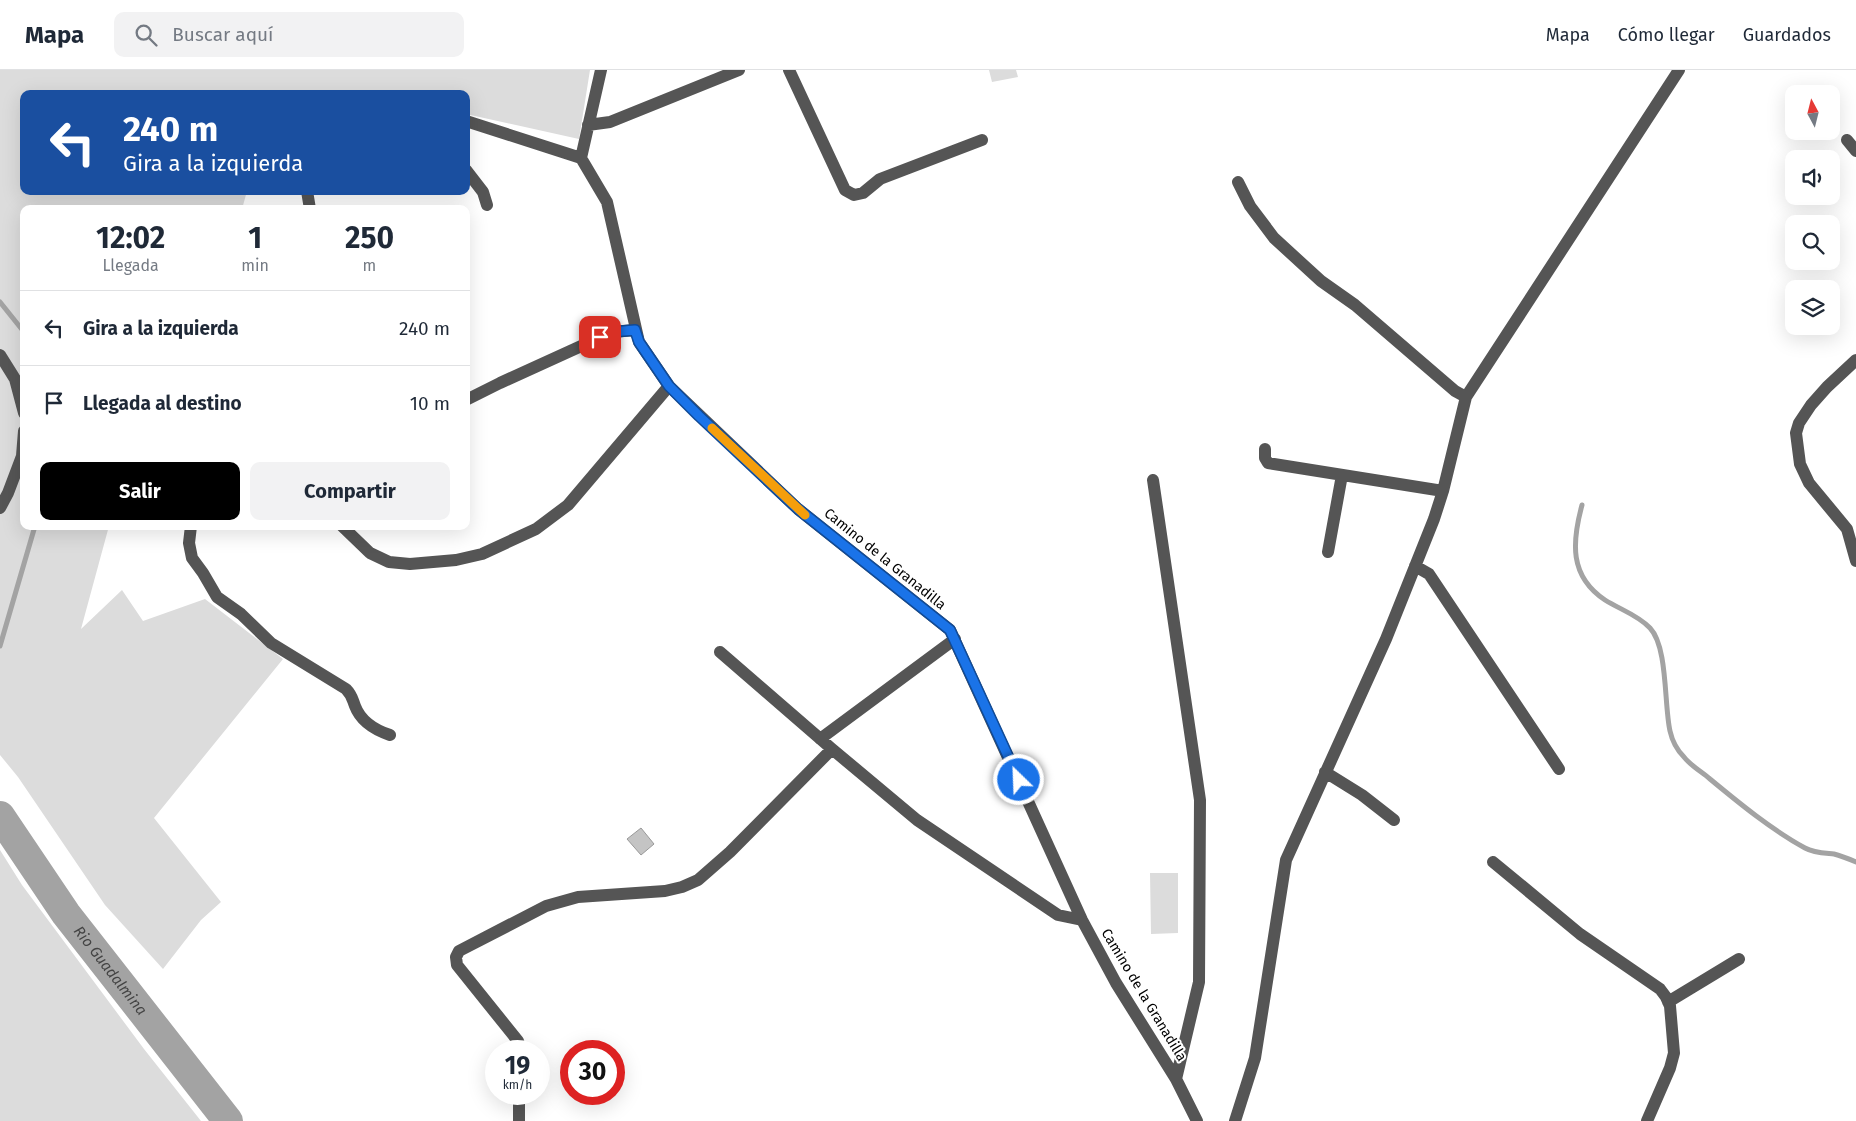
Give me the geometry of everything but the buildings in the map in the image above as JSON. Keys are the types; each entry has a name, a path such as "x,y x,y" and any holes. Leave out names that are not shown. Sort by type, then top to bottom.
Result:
{"street":[{"path":"470,122 581,158 601,70"},
{"path":"588,125 610,122 739,70"},
{"path":"789,70 845,190 854,195 863,193 880,178 982,140"},
{"path":"1235,1121 1255,1058 1286,860 1386,639 1434,519 1443,491 1466,397 1679,70"},
{"path":"1846,140 1856,151"},
{"name":"Camino de la Granadilla","path":"581,158 607,202 639,342 669,386 798,509 950,630 1082,920 1116,983 1176,1079 1197,1121"},
{"path":"470,175 483,192 487,205"},
{"path":"1238,182 1250,206 1274,238 1321,281 1355,305 1455,390 1466,397"},
{"path":"470,398 612,332 635,330"},
{"path":"0,355 15,379 20,398"},
{"path":"1856,360 1811,405 1799,423 1796,433 1800,464 1809,483 1846,529 1856,561"},
{"path":"345,530 370,553 388,562 410,564 456,560 482,554 536,529 568,505 669,386"},
{"path":"1265,449 1265,458 1268,463 1443,491"},
{"path":"0,508 20,461"},
{"path":"1328,552 1342,475"},
{"path":"1153,480 1200,800 1199,982 1176,1079"},
{"path":"191,530 189,543 192,558 203,572 217,597 241,614 271,643 346,689 353,696 355,706 363,720 375,730 390,735"},
{"path":"1415,566 1430,574 1559,769"},
{"path":"820,739 955,639"},
{"path":"720,652 917,820 1058,915 1082,920"},
{"path":"517,1040 457,965 456,957 459,951 546,906 578,897 665,891 682,887 698,880 730,852 832,749"},
{"path":"1325,772 1394,820"},
{"path":"1493,862 1580,934 1660,990 1668,1002 1674,1036 1674,1052 1670,1068 1647,1121"},
{"path":"1668,1002 1739,959"},
{"path":"519,1105 519,1121"}],"shaded area":[{"path":"0,70 590,70 579,139 470,115 470,90 20,90 20,195 246,195 243,205 20,205 20,530 108,530 81,629 122,590 143,621 205,599 283,659 154,818 221,902 201,920 163,969 105,905 18,777 0,755"},
{"path":"989,70 1016,70 1018,77 992,82"},
{"path":"0,850 22,885 144,1049 201,1121 0,1121"},
{"path":"1150,873 1178,873 1178,933 1151,934"}],"waterway":[{"path":"0,302 20,327"},
{"path":"1582,505 1575,545 1579,569 1593,591 1605,600 1640,619 1656,637 1663,662 1670,731 1679,751 1693,766 1744,807 1793,841 1812,851 1834,854 1856,862"},
{"path":"0,646 34,530"},
{"name":"Rio Guadalmina","path":"0,816 66,914 228,1121"}],"slow traffic":[{"path":"712,428 805,515"}],"route":[{"path":"600,337 612,332 635,330 639,342 669,386 699,416 798,509 950,630 1019,780"}]}
